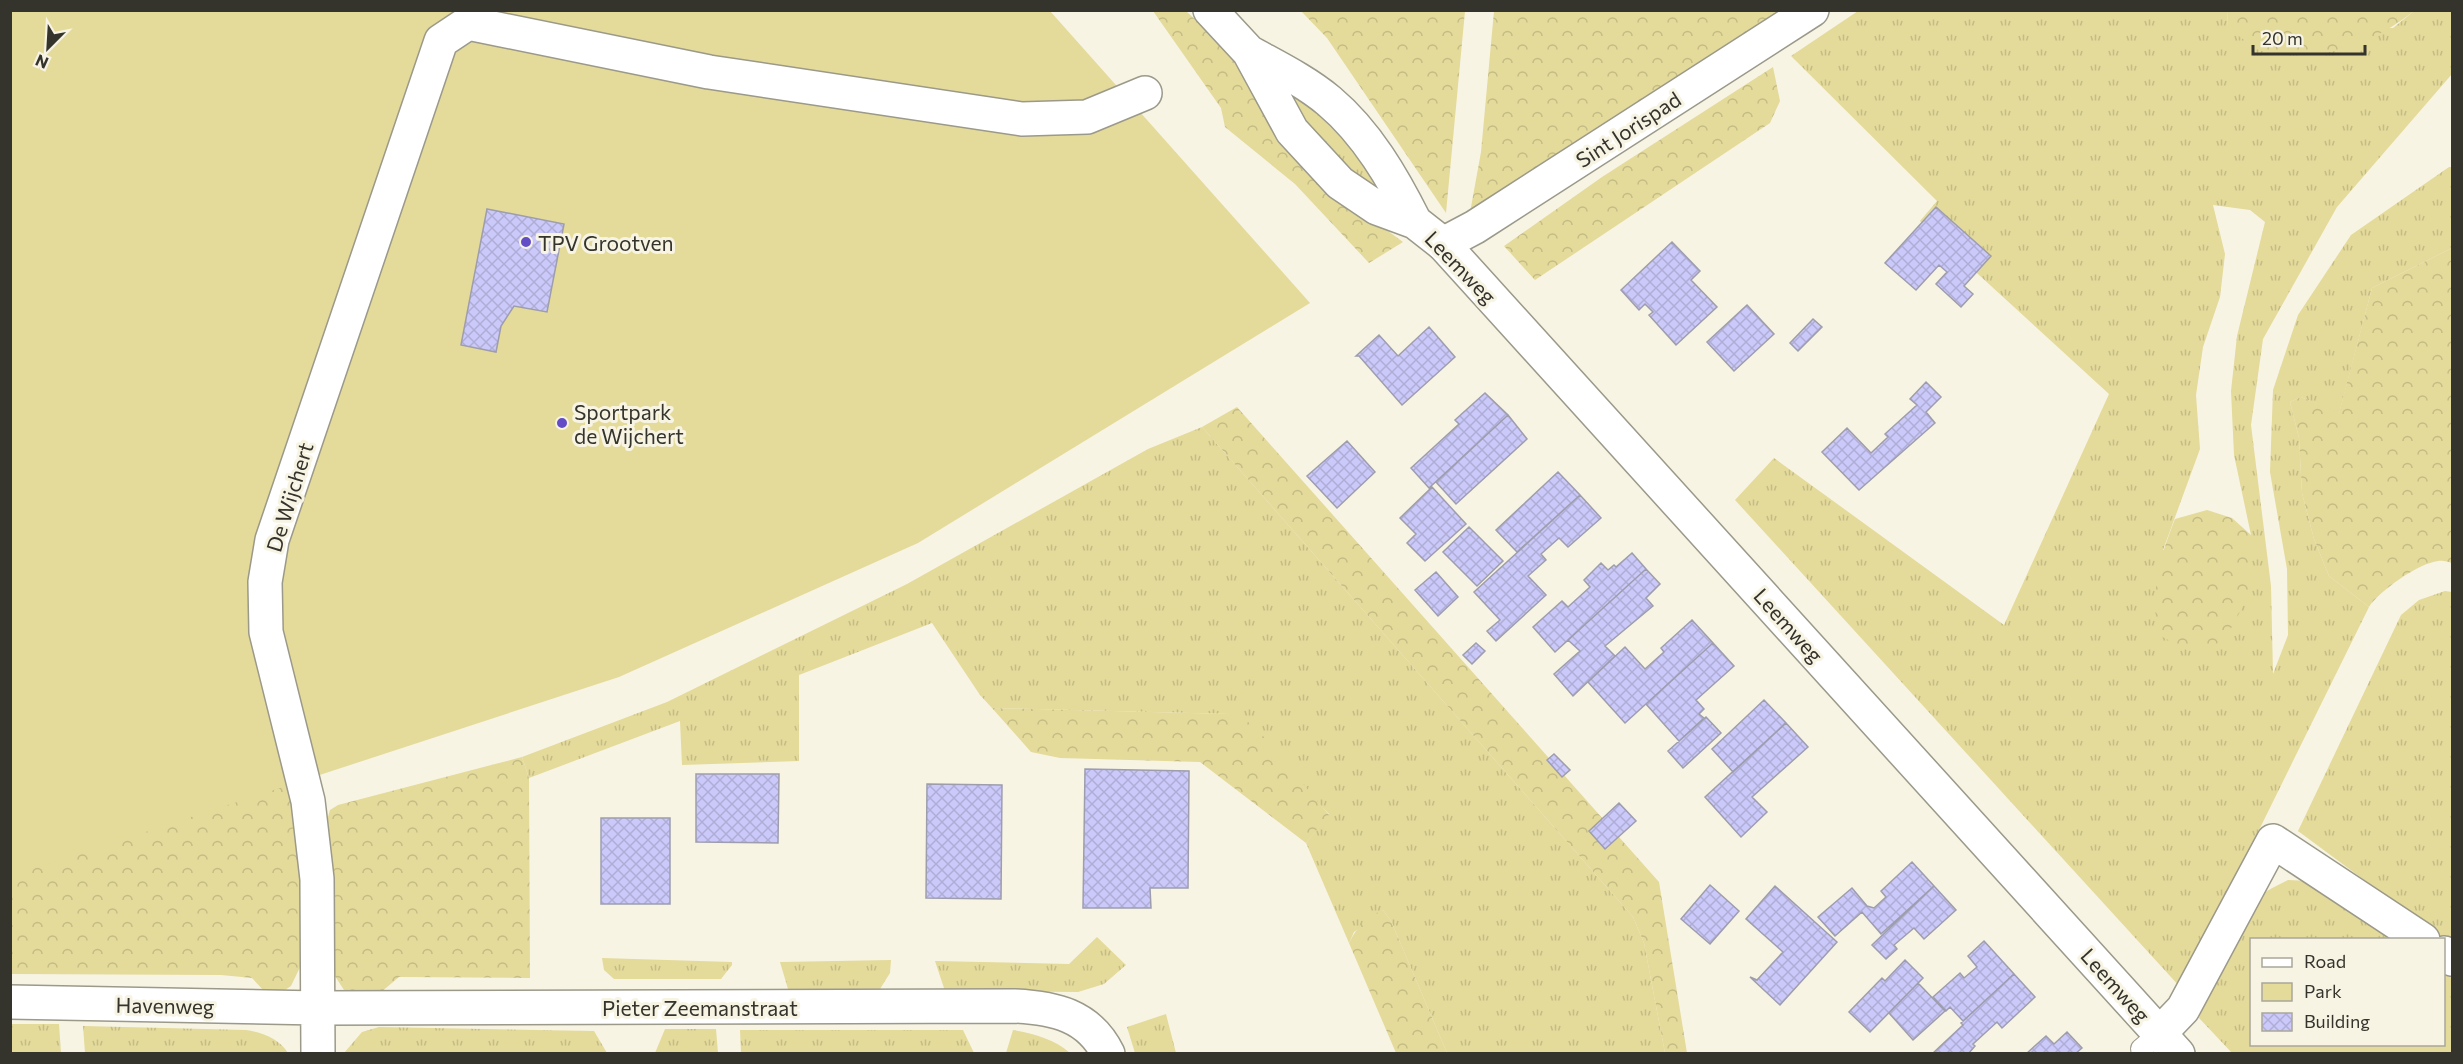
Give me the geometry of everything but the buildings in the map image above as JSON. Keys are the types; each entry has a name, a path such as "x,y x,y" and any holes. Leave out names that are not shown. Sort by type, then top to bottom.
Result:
{"street":[{"name":"Leemweg","path":"1210,10 1249,52 1292,131 1340,183 1377,208 1415,222 1443,243 2160,1045 2183,1010 2273,841 2421,938"},
{"name":"Sint Jorispad","path":"1443,243 1475,227 1812,10"},
{"name":"De Wijchert","path":"319,1008 317,879 308,801 266,632 265,582 272,540 441,41 468,23 709,72 1022,119 1087,117 1145,93"},
{"name":"Leemweg","path":"1249,52 1290,75 1329,102 1372,149 1397,186 1415,222"},
{"name":"Havenweg","path":"10,1002 319,1008"},
{"name":"Pieter Zeemanstraat","path":"319,1008 1015,1006 1043,1008 1069,1014 1087,1024 1108,1053"},
{"path":"318,1053 319,1008"}],"green space":[{"path":"2228,10 2414,11 2397,23 2359,43 2317,54 2296,55 2275,52 2243,39 2227,27"},
{"name":"Sportpark de Wijchert","path":"10,11 1050,11 1310,303 918,543 619,677 11,876"},
{"path":"1153,11 1186,11 1228,50 1339,195 1403,242 1369,263 1295,184 1225,127 1221,108"},
{"path":"1301,11 1465,11 1446,213 1327,38"},
{"path":"1494,11 1804,11 1469,218 1481,152"},
{"path":"1858,11 2228,11 2227,27 2393,28 2414,11 2452,11 2452,74 2337,207 2263,339 2251,425 2271,586 2273,674 2288,635 2287,569 2270,472 2273,390 2298,315 2351,235 2452,167 2452,248 2372,288 2339,414 2301,397 2290,402 2299,438 2302,493 2314,539 2329,576 2369,607 2181,988 1735,500 1774,458 2004,625 2109,394 1920,221 1937,201 1791,56","holes":["2213,205 2250,210 2265,222 2237,336 2231,391 2234,455 2251,535 2251,590 2163,550 2200,449 2196,395 2203,347 2220,297 2225,254"]},
{"path":"1773,67 1780,101 1770,123 1535,280 1504,246 1602,177"},
{"path":"1302,92 1379,177 1367,188 1287,106"},
{"path":"374,148 291,796 304,924 303,961 291,986 282,992 266,993 252,978 221,975 11,974 11,738"},
{"path":"2452,248 2452,563 2440,561 2430,563 2410,572 2381,593 2369,607 2329,576 2314,539 2302,493 2299,438 2290,402 2301,397 2339,413 2372,288"},
{"path":"1237,407 1659,882 1687,1053 1665,1053 1644,943 1633,917 1202,427"},
{"path":"1202,427 1633,917 1644,943 1665,1053 1447,1053 1391,921 1383,910 1354,932 1349,943 1306,843 1329,814 1229,714 992,708 980,695 932,623 799,675 799,761 682,765 680,721 529,778 522,757 667,702 907,584 1148,449"},
{"path":"2207,510 2232,518 2251,535 2251,590 2232,627 2214,647 2187,650 2157,634 2156,588 2164,548 2175,519"},
{"path":"2445,591 2452,592 2452,945 2298,831 2401,615 2419,600"},
{"path":"992,708 1229,714 1246,720 1264,737 1329,815 1306,843 1200,762 1060,758 1031,752"},
{"path":"522,757 529,778 530,978 399,977 380,993 355,994 344,990 333,973 335,940 327,820 330,810 338,805"},
{"path":"2288,880 2309,881 2404,938 2250,938 2250,1046 2445,1046 2445,968 2452,973 2452,1053 2232,1053 2199,1018 2218,968 2245,915 2267,891"},
{"path":"1383,910 1391,921 1447,1053 1396,1053 1349,943 1363,923"},
{"path":"1097,937 1126,965 1104,984 1078,992 945,991 935,961 1069,964"},
{"path":"602,958 732,962 732,965 721,979 614,979 604,970"},
{"path":"891,960 890,973 880,989 788,989 780,962"},
{"path":"1166,1014 1176,1053 1135,1053 1127,1027"},
{"path":"11,1024 59,1024 61,1053 11,1053"},
{"path":"83,1026 246,1030 270,1037 288,1053 85,1053"},
{"path":"379,1027 594,1031 607,1053 344,1053 362,1032"},
{"path":"665,1029 716,1029 718,1053 655,1053"},
{"path":"740,1030 963,1030 974,1053 741,1053"},
{"path":"1013,1030 1043,1038 1070,1053 1006,1053"}],"place":[{"name":"TPV Grootven","path":"526,242"},
{"name":"Sportpark de Wijchert","path":"562,423"}]}
